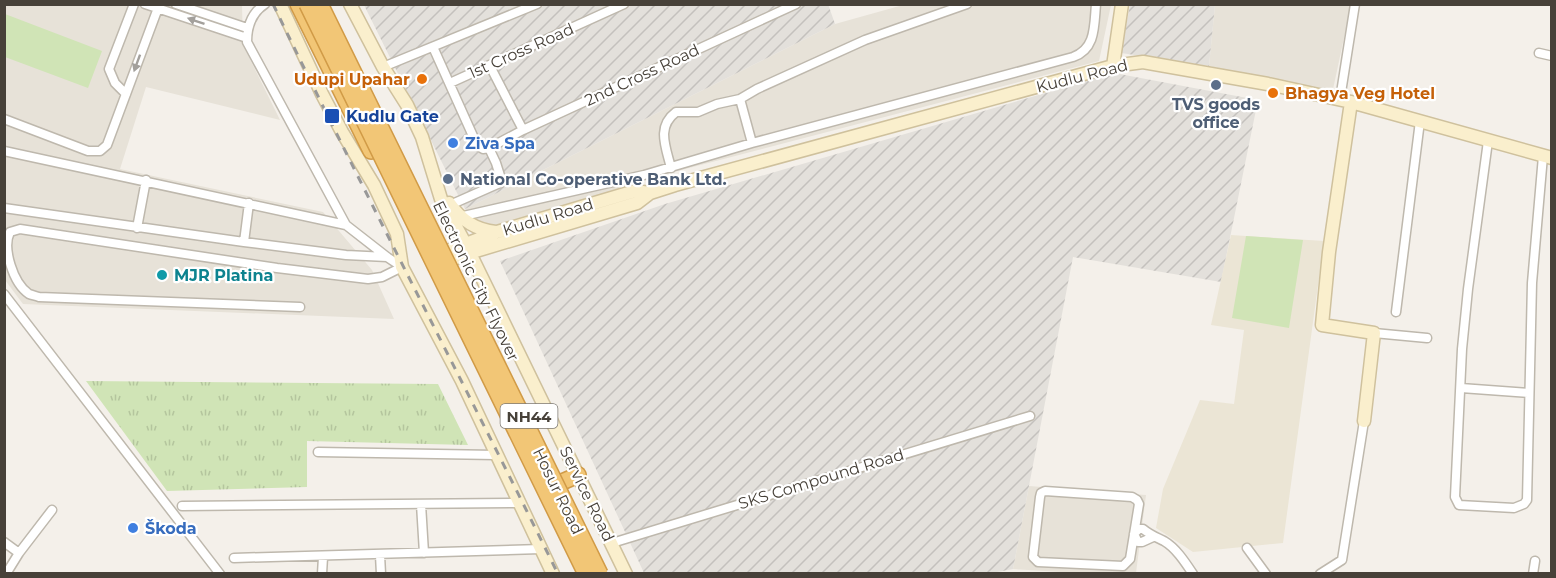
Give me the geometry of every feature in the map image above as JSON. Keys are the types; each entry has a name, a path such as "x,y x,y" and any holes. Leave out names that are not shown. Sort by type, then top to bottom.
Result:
{"highway":[{"name":"Hosur Road","path":"298,4 578,573"},
{"name":"Electronic City Flyover","path":"307,4 586,573"},
{"name":"Electronic City Flyover","path":"320,4 600,573"},
{"name":"Hosur Road","path":"327,4 606,573"},
{"path":"562,482 578,475"}],"street":[{"path":"126,94 115,83 110,69 135,4"},
{"path":"145,4 247,38"},
{"path":"176,4 247,28"},
{"path":"264,4 258,9 247,28 247,42 346,225 402,267"},
{"path":"280,4 322,93 374,185 397,234 402,267 462,381 554,573"},
{"path":"350,4 383,67 408,105 435,178 450,205 459,217 476,228 497,232"},
{"path":"383,67 537,4"},
{"name":"1st Cross Road","path":"450,83 624,4"},
{"name":"2nd Cross Road","path":"489,148 523,130 796,4"},
{"path":"671,168 663,135 665,124 676,112 698,112 717,104 740,99 865,40 967,4"},
{"path":"459,217 671,168 752,143 1081,54 1089,46 1093,37 1096,4"},
{"path":"1113,66 1122,4"},
{"path":"1355,4 1322,325 1427,338"},
{"path":"4,119 88,151 100,151 107,145 158,8"},
{"path":"433,47 477,145 483,149 489,148 502,182 450,205"},
{"path":"1539,53 1551,57"},
{"name":"Kudlu Road","path":"467,248 497,232 635,191 655,191 1113,66 1143,62 1346,100 1547,157"},
{"path":"490,66 523,130"},
{"path":"740,99 752,143"},
{"path":"1396,312 1420,121"},
{"path":"1488,141 1462,349 1455,497 1459,506 1514,508 1524,504 1527,500 1532,283 1547,157"},
{"path":"4,151 346,225"},
{"path":"654,172 655,191"},
{"name":"Service Road","path":"435,178 441,199 626,573"},
{"path":"137,228 146,180"},
{"name":"Kudlu Road","path":"427,264 467,248 637,202 655,191"},
{"path":"244,242 249,203"},
{"path":"4,208 244,242 346,255 387,257"},
{"path":"300,307 39,297 29,293 11,267 6,240 10,232 20,229 368,279 382,277 402,267"},
{"path":"4,294 220,573"},
{"path":"1320,573 1342,560 1364,421 1374,333"},
{"path":"1461,388 1528,393"},
{"name":"SKS Compound Road","path":"612,543 1030,416"},
{"path":"318,452 496,455"},
{"path":"1134,534 1130,559 1123,566 1043,563 1033,557 1041,493 1045,491 1132,497 1139,504 1134,534 1138,542 1153,537 1165,542 1193,573"},
{"path":"182,506 521,503"},
{"path":"421,504 424,553"},
{"path":"6,573 52,510"},
{"path":"4,542 19,553"},
{"path":"1247,548 1266,573"},
{"path":"234,558 541,549"},
{"path":"380,555 381,573"},
{"path":"322,573 323,557"},
{"path":"1533,573 1535,561"}],"shaded area":[{"path":"828,4 835,24 465,209 364,5"},
{"path":"5,5 242,5 243,45 280,120 146,87 120,169 323,212 372,270 394,319 23,304 5,280"},
{"path":"903,5 1111,5 1099,61 662,175 498,226 476,225 465,209 835,24"},
{"path":"1130,5 1215,5 1209,66 1121,53"},
{"path":"1215,5 1351,5 1332,94 1209,66"},
{"path":"1114,73 1258,100 1221,282 1073,257 1013,569 987,574 644,573 500,261 665,204"},
{"path":"1231,235 1324,241 1283,543 1193,552 1156,528 1163,489 1200,400 1234,404 1244,330 1211,325"},
{"path":"1029,486 1146,495 1136,573 1077,573 1013,569"}],"green space":[{"path":"5,14 102,51 88,88 5,57"},
{"path":"1246,236 1303,240 1289,328 1232,318"},
{"path":"86,381 438,384 468,445 307,441 307,487 167,491"}],"railway":[{"path":"273,4 558,574"}],"place":[{"name":"Udupi Upahar","path":"422,79"},
{"name":"TVS goods office","path":"1216,85"},
{"name":"Bhagya Veg Hotel","path":"1273,93"},
{"name":"Kudlu Gate","path":"332,116"},
{"name":"Ziva Spa","path":"453,143"},
{"name":"National Co-operative Bank Ltd.","path":"448,179"},
{"name":"MJR Platina","path":"162,275"},
{"name":"Škoda","path":"133,528"}]}
